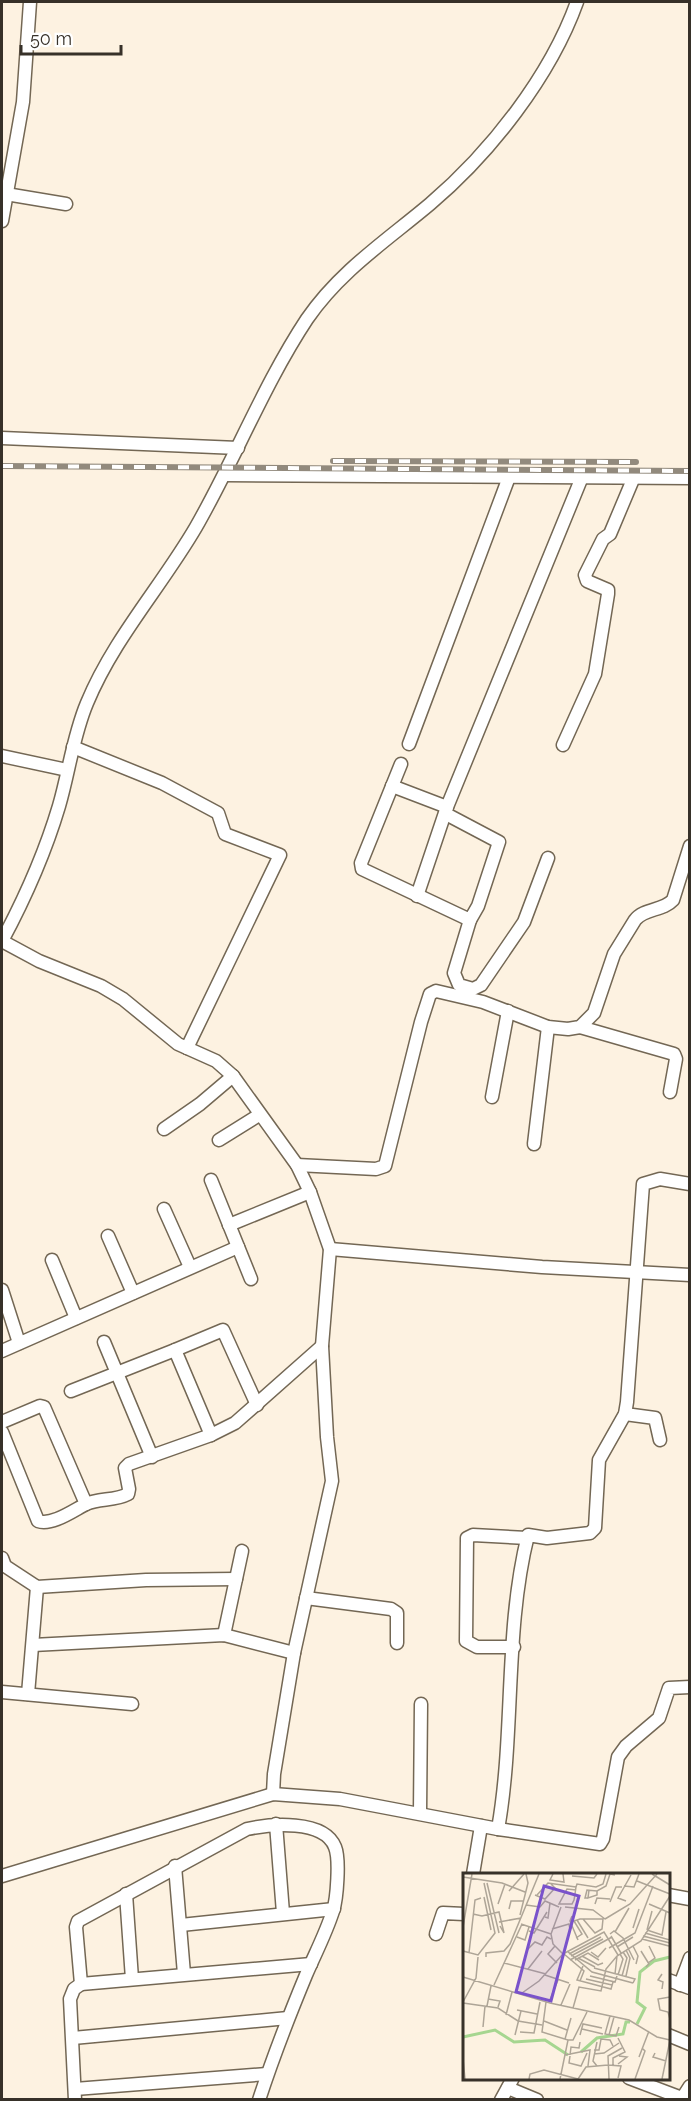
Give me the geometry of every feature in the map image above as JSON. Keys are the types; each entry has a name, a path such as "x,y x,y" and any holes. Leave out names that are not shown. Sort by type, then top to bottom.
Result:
{"street":[{"path":"2,221 7,160 23,102 30,2"},
{"path":"273,1794 274,1774 294,1653 332,1481 322,1346 330,1249 310,1192 297,1165 233,1076 216,1061 187,1048 100,986 39,961 2,941 26,893 48,838 85,706 100,674 121,636 195,528 225,476 276,371 307,319 329,290 370,250 448,189 494,141 562,39 577,2"},
{"path":"6,194 66,204"},
{"path":"2,438 238,448"},
{"path":"225,476 690,478"},
{"path":"409,744 509,477"},
{"path":"417,896 446,811 582,477"},
{"path":"563,745 595,674 609,594 608,590 587,581 585,575 603,539 610,534 633,477"},
{"path":"73,747 162,783 218,813 225,834 279,855 187,1048"},
{"path":"2,756 68,770"},
{"path":"401,764 361,865 365,872 470,920"},
{"path":"392,786 446,811 498,842 454,973 459,985 472,989 481,986 524,922 548,858"},
{"path":"297,1165 376,1169 386,1166 421,1022 430,994 436,991 474,1000 548,1027 568,1029 580,1027 594,1013 614,954 634,920 638,915 667,906 673,900 690,846"},
{"path":"492,1096 508,1011"},
{"path":"534,1144 548,1027"},
{"path":"580,1027 590,1032 674,1054 676,1059 670,1092"},
{"path":"164,1129 200,1104 233,1076"},
{"path":"219,1140 259,1115"},
{"path":"514,1647 477,1647 466,1641 467,1538 473,1535 527,1538 528,1536 546,1539 592,1532 596,1524 599,1460 625,1414 643,1184 660,1179 690,1185"},
{"path":"212,1180 250,1279"},
{"path":"229,1225 310,1192"},
{"path":"164,1209 190,1267"},
{"path":"108,1236 133,1293"},
{"path":"2,1351 238,1247"},
{"path":"330,1249 637,1273 690,1275"},
{"path":"52,1260 76,1318"},
{"path":"2,1290 19,1343"},
{"path":"71,1391 223,1330 257,1405"},
{"path":"104,1342 152,1457"},
{"path":"2,1432 38,1521 47,1522 80,1509 86,1504 120,1498 128,1494 125,1468 129,1464 211,1435 235,1423 322,1346"},
{"path":"175,1350 211,1435"},
{"path":"2,1422 40,1406 44,1407 86,1504"},
{"path":"625,1414 655,1418 660,1440"},
{"path":"498,1829 504,1795 514,1647 527,1538"},
{"path":"224,1635 242,1551"},
{"path":"3,1564 37,1587 146,1580 236,1579"},
{"path":"28,1694 37,1587"},
{"path":"306,1598 392,1609 397,1614 397,1643"},
{"path":"33,1645 224,1635 294,1653"},
{"path":"2,1876 273,1794 340,1798 481,1826 596,1844 602,1842 618,1757 626,1746 659,1719 669,1688 690,1687"},
{"path":"2,1692 132,1704"},
{"path":"420,1813 421,1704"},
{"path":"276,1824 283,1913"},
{"path":"81,1984 76,1927 78,1921 175,1866 247,1829 276,1824 306,1827 332,1841 338,1861 334,1909 288,2018 259,2100"},
{"path":"473,1873 481,1826"},
{"path":"175,1866 184,1974"},
{"path":"126,1894 132,1979"},
{"path":"670,1895 690,1899"},
{"path":"181,1925 334,1909"},
{"path":"435,1934 443,1913 463,1914"},
{"path":"679,1984 690,1958"},
{"path":"267,2074 75,2094 70,1999 74,1989 81,1984 311,1964"},
{"path":"73,2038 288,2018"},
{"path":"670,2035 690,2044"},
{"path":"631,2080 682,2099 690,2086"},
{"path":"501,2100 510,2083 537,2100"}],"railway":[{"path":"333,461 636,462"},
{"path":"2,466 690,471"}]}
